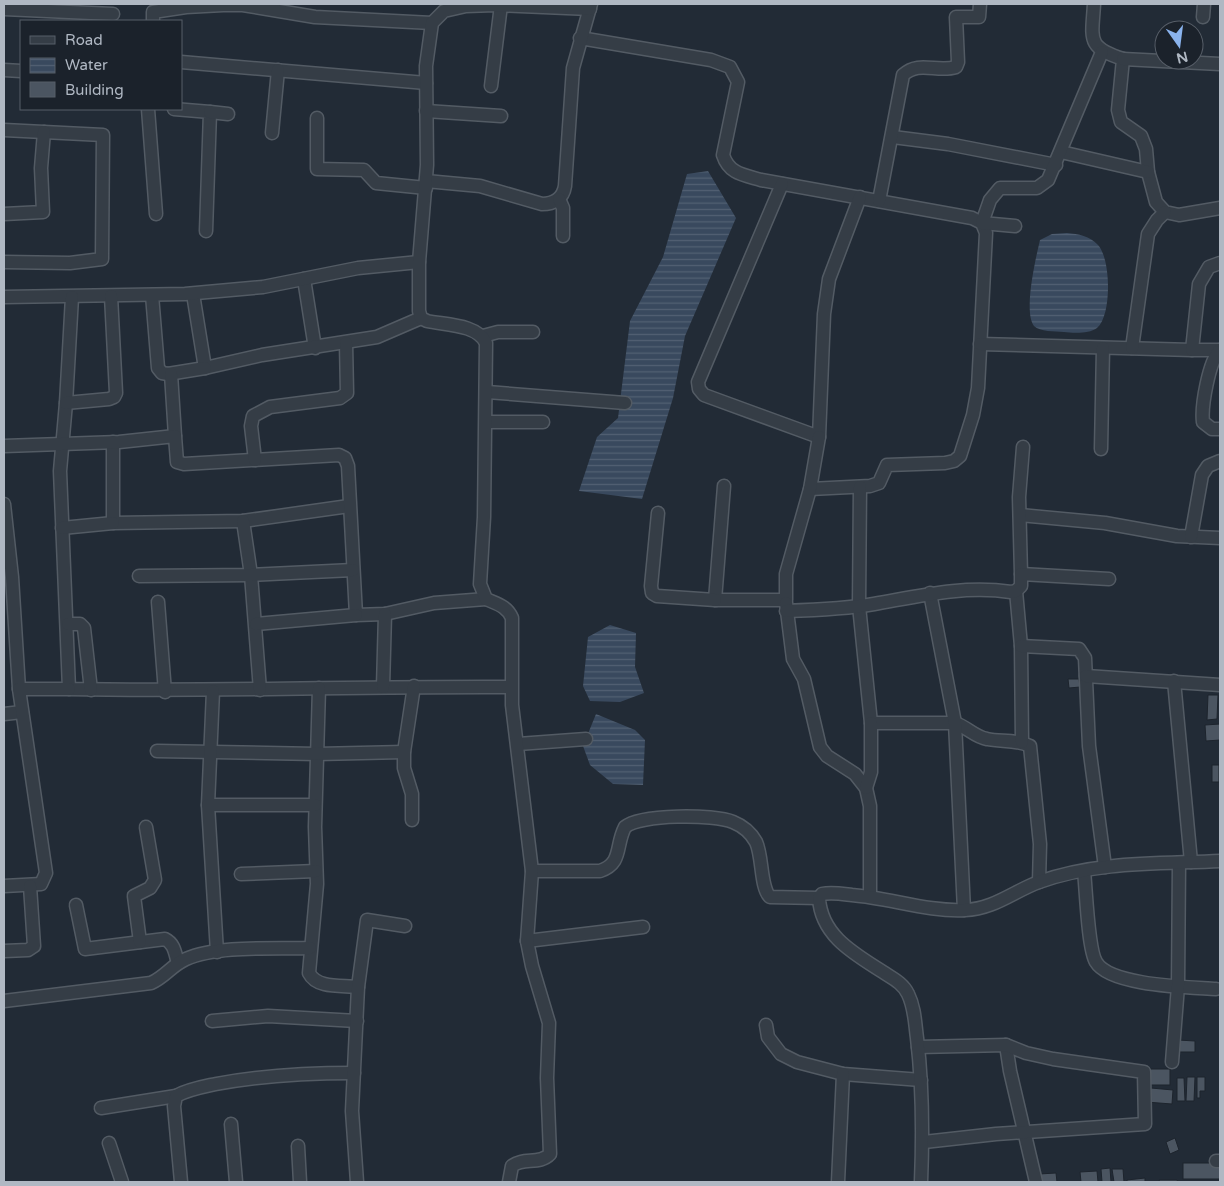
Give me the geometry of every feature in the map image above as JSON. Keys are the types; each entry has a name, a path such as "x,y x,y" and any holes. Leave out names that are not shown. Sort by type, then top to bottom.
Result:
{"street":[{"path":"153,20 153,12 203,4 243,6 315,18 432,23"},
{"path":"879,201 903,75 910,69 919,66 950,69 956,67 958,62 956,17 979,17 980,4"},
{"path":"1094,4 1093,40 1102,52 1123,59 1220,64"},
{"path":"1203,17 1204,4"},
{"path":"491,86 501,5"},
{"path":"317,118 317,168 364,170 376,183 426,184 480,186 542,204 552,203 559,199 565,186 573,68 590,6 501,5 441,8 432,23 427,54 426,184 419,262 419,311 421,318 426,321 476,331 483,336 488,354 480,584 486,599"},
{"path":"4,9 113,14"},
{"path":"580,38 711,60 730,67 738,82 723,155 725,163 732,171 782,184 972,218 982,223 1015,226"},
{"path":"810,489 870,486 879,482 884,468 892,463 946,464 960,456 973,415 978,388 986,233 982,223 990,200 1000,188 1037,188 1048,180 1056,165 1102,52"},
{"path":"1123,59 1118,110 1121,122 1141,136 1146,148 1148,172 1156,202 1165,212 1179,214 1220,208"},
{"path":"182,62 426,84"},
{"path":"4,70 20,71"},
{"path":"272,133 278,70"},
{"path":"148,110 156,214"},
{"path":"182,110 228,114"},
{"path":"426,111 501,116"},
{"path":"206,231 210,112"},
{"path":"4,130 103,136 102,259 70,263 4,262"},
{"path":"4,214 43,212 41,168 44,132"},
{"path":"892,137 958,146 1056,165"},
{"path":"1061,152 1148,172"},
{"path":"782,184 698,382 699,389 704,395 819,437"},
{"path":"860,197 829,279 824,314 819,437 810,489 786,574 786,606 794,660 804,679 820,747 827,756 855,774 866,788 870,806 870,896"},
{"path":"559,199 563,208 563,236"},
{"path":"1132,348 1148,234 1165,212"},
{"path":"4,297 193,294 263,287 358,268 419,262"},
{"path":"1192,350 1199,284 1209,267 1220,263"},
{"path":"304,279 315,348"},
{"path":"193,294 205,368"},
{"path":"152,295 158,368 162,373 172,374 262,356 377,337 421,318"},
{"path":"66,402 109,399 114,397 116,393 111,296"},
{"path":"68,689 68,624 62,528 61,443 66,402 72,297"},
{"path":"483,336 498,332 533,332"},
{"path":"255,460 251,426 253,416 270,407 340,398 347,393 346,343"},
{"path":"980,344 1220,350 1212,367 1202,412 1203,422 1212,429 1220,429"},
{"path":"1100,449 1103,348"},
{"path":"172,374 177,462 184,464 339,455 345,458 348,466 356,615"},
{"path":"487,392 625,403"},
{"path":"486,422 543,422"},
{"path":"4,446 113,442 175,436"},
{"path":"113,442 113,523"},
{"path":"658,513 651,586 652,593 657,596 823,610 962,589 1016,591 1021,586 1020,464 1023,448"},
{"path":"1191,537 1202,474 1208,466 1220,461"},
{"path":"715,600 724,486"},
{"path":"860,486 859,606 871,723 871,772 866,788"},
{"path":"4,504 12,577 10,655 19,689 46,873 41,884 4,886"},
{"path":"62,528 113,523 243,521 349,506"},
{"path":"1020,515 1106,523 1149,532 1191,537 1220,538"},
{"path":"243,521 256,624 260,690"},
{"path":"139,576 251,575 353,570"},
{"path":"1021,574 1109,579"},
{"path":"1016,591 1021,646 1022,742"},
{"path":"930,593 955,723 964,910"},
{"path":"256,624 385,614 434,603 486,599 503,606 509,611 512,618 512,686 532,871 527,941 532,966 549,1023 547,1078 551,1150 546,1158 521,1161 512,1166 509,1182"},
{"path":"158,602 164,692"},
{"path":"383,687 385,614"},
{"path":"68,624 80,624 84,628 91,690"},
{"path":"1021,646 1079,649 1085,658 1090,755 1104,867"},
{"path":"1086,676 1220,685"},
{"path":"1172,1062 1185,863 1174,681"},
{"path":"19,689 164,692 414,686 512,686"},
{"path":"412,820 412,794 404,768 404,752 414,686"},
{"path":"319,688 316,871 309,973 312,979 318,983 358,987"},
{"path":"212,690 208,805 217,952"},
{"path":"4,714 22,712"},
{"path":"871,723 955,723 966,727 975,735 985,739 1022,742 1030,746 1040,844 1039,882"},
{"path":"518,744 586,739"},
{"path":"156,751 317,754 404,752"},
{"path":"208,805 316,805"},
{"path":"532,871 600,871 610,868 615,861 624,827 636,821 670,817 720,819 733,822 748,830 756,842 761,857 766,891 770,897 819,898 822,894 828,893 870,896 942,909 964,910 981,908 999,902 1039,882 1104,867 1220,861"},
{"path":"140,942 134,896 150,888 155,880 146,827"},
{"path":"241,874 316,871"},
{"path":"1084,871 1093,951 1100,966 1132,982 1216,989"},
{"path":"4,951 28,950 34,946 30,886"},
{"path":"819,898 823,919 835,938 857,956 899,982 908,992 913,1009 921,1080 924,1142 921,1182"},
{"path":"76,905 85,949 90,950 156,939 170,942 178,963"},
{"path":"357,1182 352,1111 358,987 367,920 405,926"},
{"path":"527,941 643,926"},
{"path":"4,1001 151,983 163,978 178,963 187,958 217,952 310,948"},
{"path":"212,1021 268,1016 357,1020"},
{"path":"766,1025 768,1038 781,1054 798,1062 843,1074 921,1080"},
{"path":"918,1047 980,1044 1006,1045 1026,1053 1053,1059 1144,1072 1145,1124 924,1142"},
{"path":"1006,1045 1010,1071 1036,1182"},
{"path":"101,1108 176,1096 186,1090 254,1077 291,1073 354,1073"},
{"path":"838,1182 843,1074"},
{"path":"176,1096 174,1106 181,1182"},
{"path":"231,1124 236,1182"},
{"path":"109,1143 122,1182"},
{"path":"298,1146 300,1182"}],"water":[{"path":"708,171 736,218 685,336 673,398 642,499 579,491 597,437 618,418 630,321 663,257 687,174"},
{"path":"1067,233 1084,236 1095,242 1102,252 1105,262 1108,287 1107,300 1102,321 1094,330 1076,333 1044,330 1034,326 1031,319 1031,284 1040,240 1052,234"},
{"path":"610,625 636,633 635,667 644,693 620,702 590,701 583,686 588,637"},
{"path":"596,714 635,730 645,740 643,785 613,784 590,765 583,746"}],"building":[{"path":"1068,679 1079,679 1080,687 1069,688"},
{"path":"1208,695 1218,695 1217,719 1207,720"},
{"path":"1220,724 1220,740 1206,741 1205,725"},
{"path":"1212,765 1219,765 1219,782 1212,782"},
{"path":"1178,1040 1195,1041 1195,1052 1177,1052"},
{"path":"1148,1069 1170,1069 1170,1085 1148,1085"},
{"path":"1187,1077 1195,1077 1194,1101 1186,1101"},
{"path":"1197,1077 1205,1077 1205,1091 1200,1091 1200,1098 1197,1098"},
{"path":"1177,1078 1184,1078 1185,1101 1177,1101"},
{"path":"1151,1088 1173,1090 1172,1104 1146,1102"},
{"path":"1175,1138 1179,1150 1170,1154 1166,1142"},
{"path":"1183,1163 1220,1163 1220,1179 1183,1179"},
{"path":"1110,1168 1111,1182 1102,1182 1101,1169"},
{"path":"1112,1169 1123,1169 1124,1182 1114,1182"},
{"path":"1097,1171 1098,1182 1081,1182 1080,1172"},
{"path":"1056,1173 1057,1182 1039,1182 1039,1174"},
{"path":"1145,1178 1145,1182 1127,1182 1127,1180"},
{"path":"1159,1180 1177,1180 1178,1182 1160,1182"}]}
